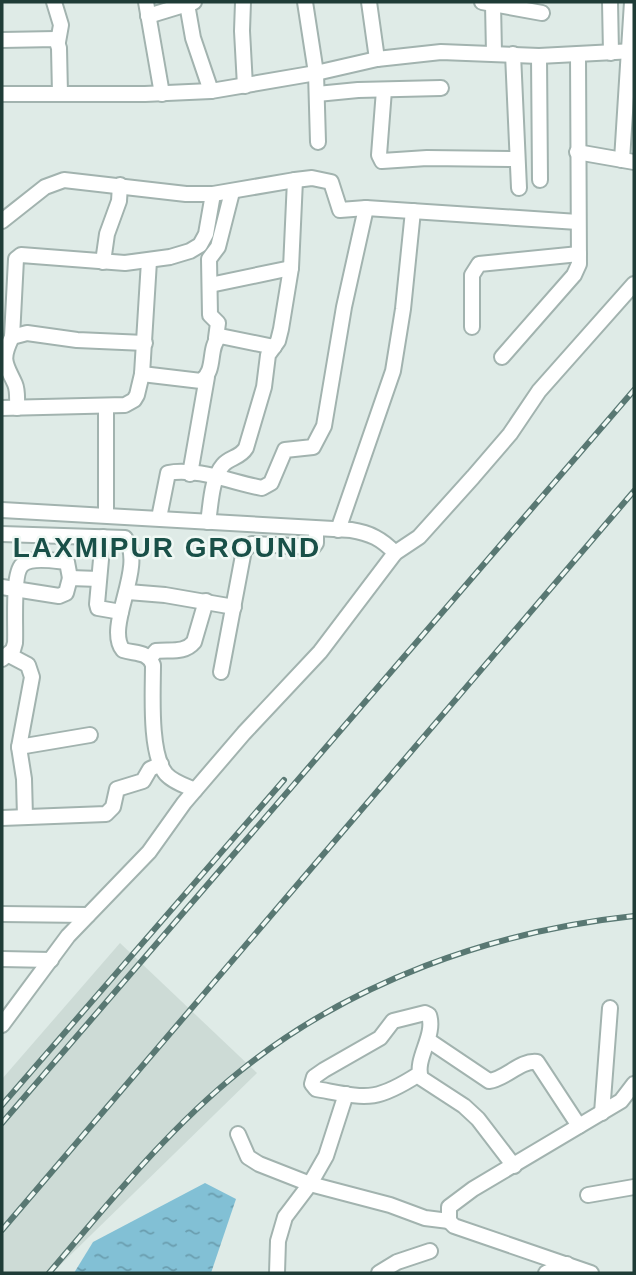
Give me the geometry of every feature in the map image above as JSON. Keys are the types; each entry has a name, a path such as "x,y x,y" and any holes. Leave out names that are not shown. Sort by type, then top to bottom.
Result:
{"street":[{"path":"54,2 61,25 58,42 60,93"},
{"path":"243,2 245,86"},
{"path":"305,2 316,73 318,142"},
{"path":"369,2 377,59"},
{"path":"610,2 611,53"},
{"path":"577,152 628,161 632,2"},
{"path":"162,94 147,9 191,3 197,49 211,91"},
{"path":"494,53 487,3 542,13"},
{"path":"2,40 51,38 58,42"},
{"path":"2,94 162,94 211,91 316,73 377,59 441,52 539,56 631,51"},
{"path":"513,54 519,188"},
{"path":"502,358 574,275 579,254 578,55"},
{"path":"539,56 540,180"},
{"path":"317,94 441,88"},
{"path":"384,90 379,155 382,161 436,158 517,159"},
{"path":"2,221 54,182 64,180 186,194 213,194 295,180 325,179 334,186 340,210 366,208 578,222"},
{"path":"208,522 216,477 222,466 241,455 246,448 264,387 268,355 281,328 291,268 295,180"},
{"path":"103,262 111,222 119,201 120,185"},
{"path":"190,474 219,326 210,315 209,258 218,247 232,192"},
{"path":"17,408 16,389 4,366 3,356 12,337 16,260 21,255 103,262 149,261 190,251 200,245 206,234 213,194"},
{"path":"159,519 168,473 216,477 253,486 267,486 271,483 285,450 310,449 315,445 326,418 344,307 366,208"},
{"path":"338,530 393,371 403,309 413,211"},
{"path":"472,327 472,275 478,264 579,254"},
{"path":"2,408 125,405 134,400 138,395 142,374 149,261"},
{"path":"210,285 291,268"},
{"path":"2,1025 68,936 149,852 195,790 320,652 395,553 419,537 473,477 510,434 539,390 634,284"},
{"path":"12,337 27,333 77,340 145,343"},
{"path":"216,338 225,336 274,347"},
{"path":"142,374 193,382 207,377"},
{"path":"106,406 106,515"},
{"path":"2,510 367,533 384,541 395,553"},
{"path":"221,672 247,546 313,547 316,543 316,529"},
{"path":"2,534 120,536 129,543 128,592 121,612 118,645 122,650 150,657 153,665 156,745 161,764 167,774 195,790"},
{"path":"103,537 97,599 99,608 121,612"},
{"path":"9,588 59,596 66,593 70,569 66,562 30,561 22,565 9,588 15,643 5,657 23,662 31,670 19,747 24,779 25,817"},
{"path":"70,578 99,579"},
{"path":"128,592 234,607"},
{"path":"150,657 156,651 177,651 190,647 194,642 206,601"},
{"path":"19,747 90,735"},
{"path":"2,818 106,814 113,807 117,789 143,781 150,769 161,764"},
{"path":"2,914 88,915"},
{"path":"2,959 51,960"},
{"path":"602,1113 610,1008"},
{"path":"419,1013 429,1015 431,1023 419,1074 391,1091 364,1097 316,1088 312,1081 324,1070 380,1038 389,1024 419,1013"},
{"path":"428,1040 489,1081 529,1062 537,1062 579,1126"},
{"path":"419,1074 478,1119 514,1166"},
{"path":"449,1221 449,1207 458,1198 621,1101 634,1084"},
{"path":"277,1273 278,1241 285,1217 310,1184 326,1156 346,1094"},
{"path":"238,1134 248,1157 259,1164 310,1184 390,1205 425,1218 449,1221 467,1231 591,1273"},
{"path":"588,1195 634,1187"},
{"path":"379,1273 397,1262 430,1251"},
{"path":"546,1273 567,1264"}],"shaded area":[{"path":"120,943 257,1073 52,1273 2,1273 2,1079"}],"water":[{"path":"205,1183 236,1199 211,1273 74,1273 93,1242"}],"railway":[{"path":"2,1123 634,390"},
{"path":"2,1230 634,491"},
{"path":"2,1105 284,780"},
{"path":"49,1273 139,1168 187,1118 239,1072 282,1040 376,987 476,948 581,923 634,916"}],"district":[{"name":"LAXMIPUR GROUND","path":"167,547"}]}
